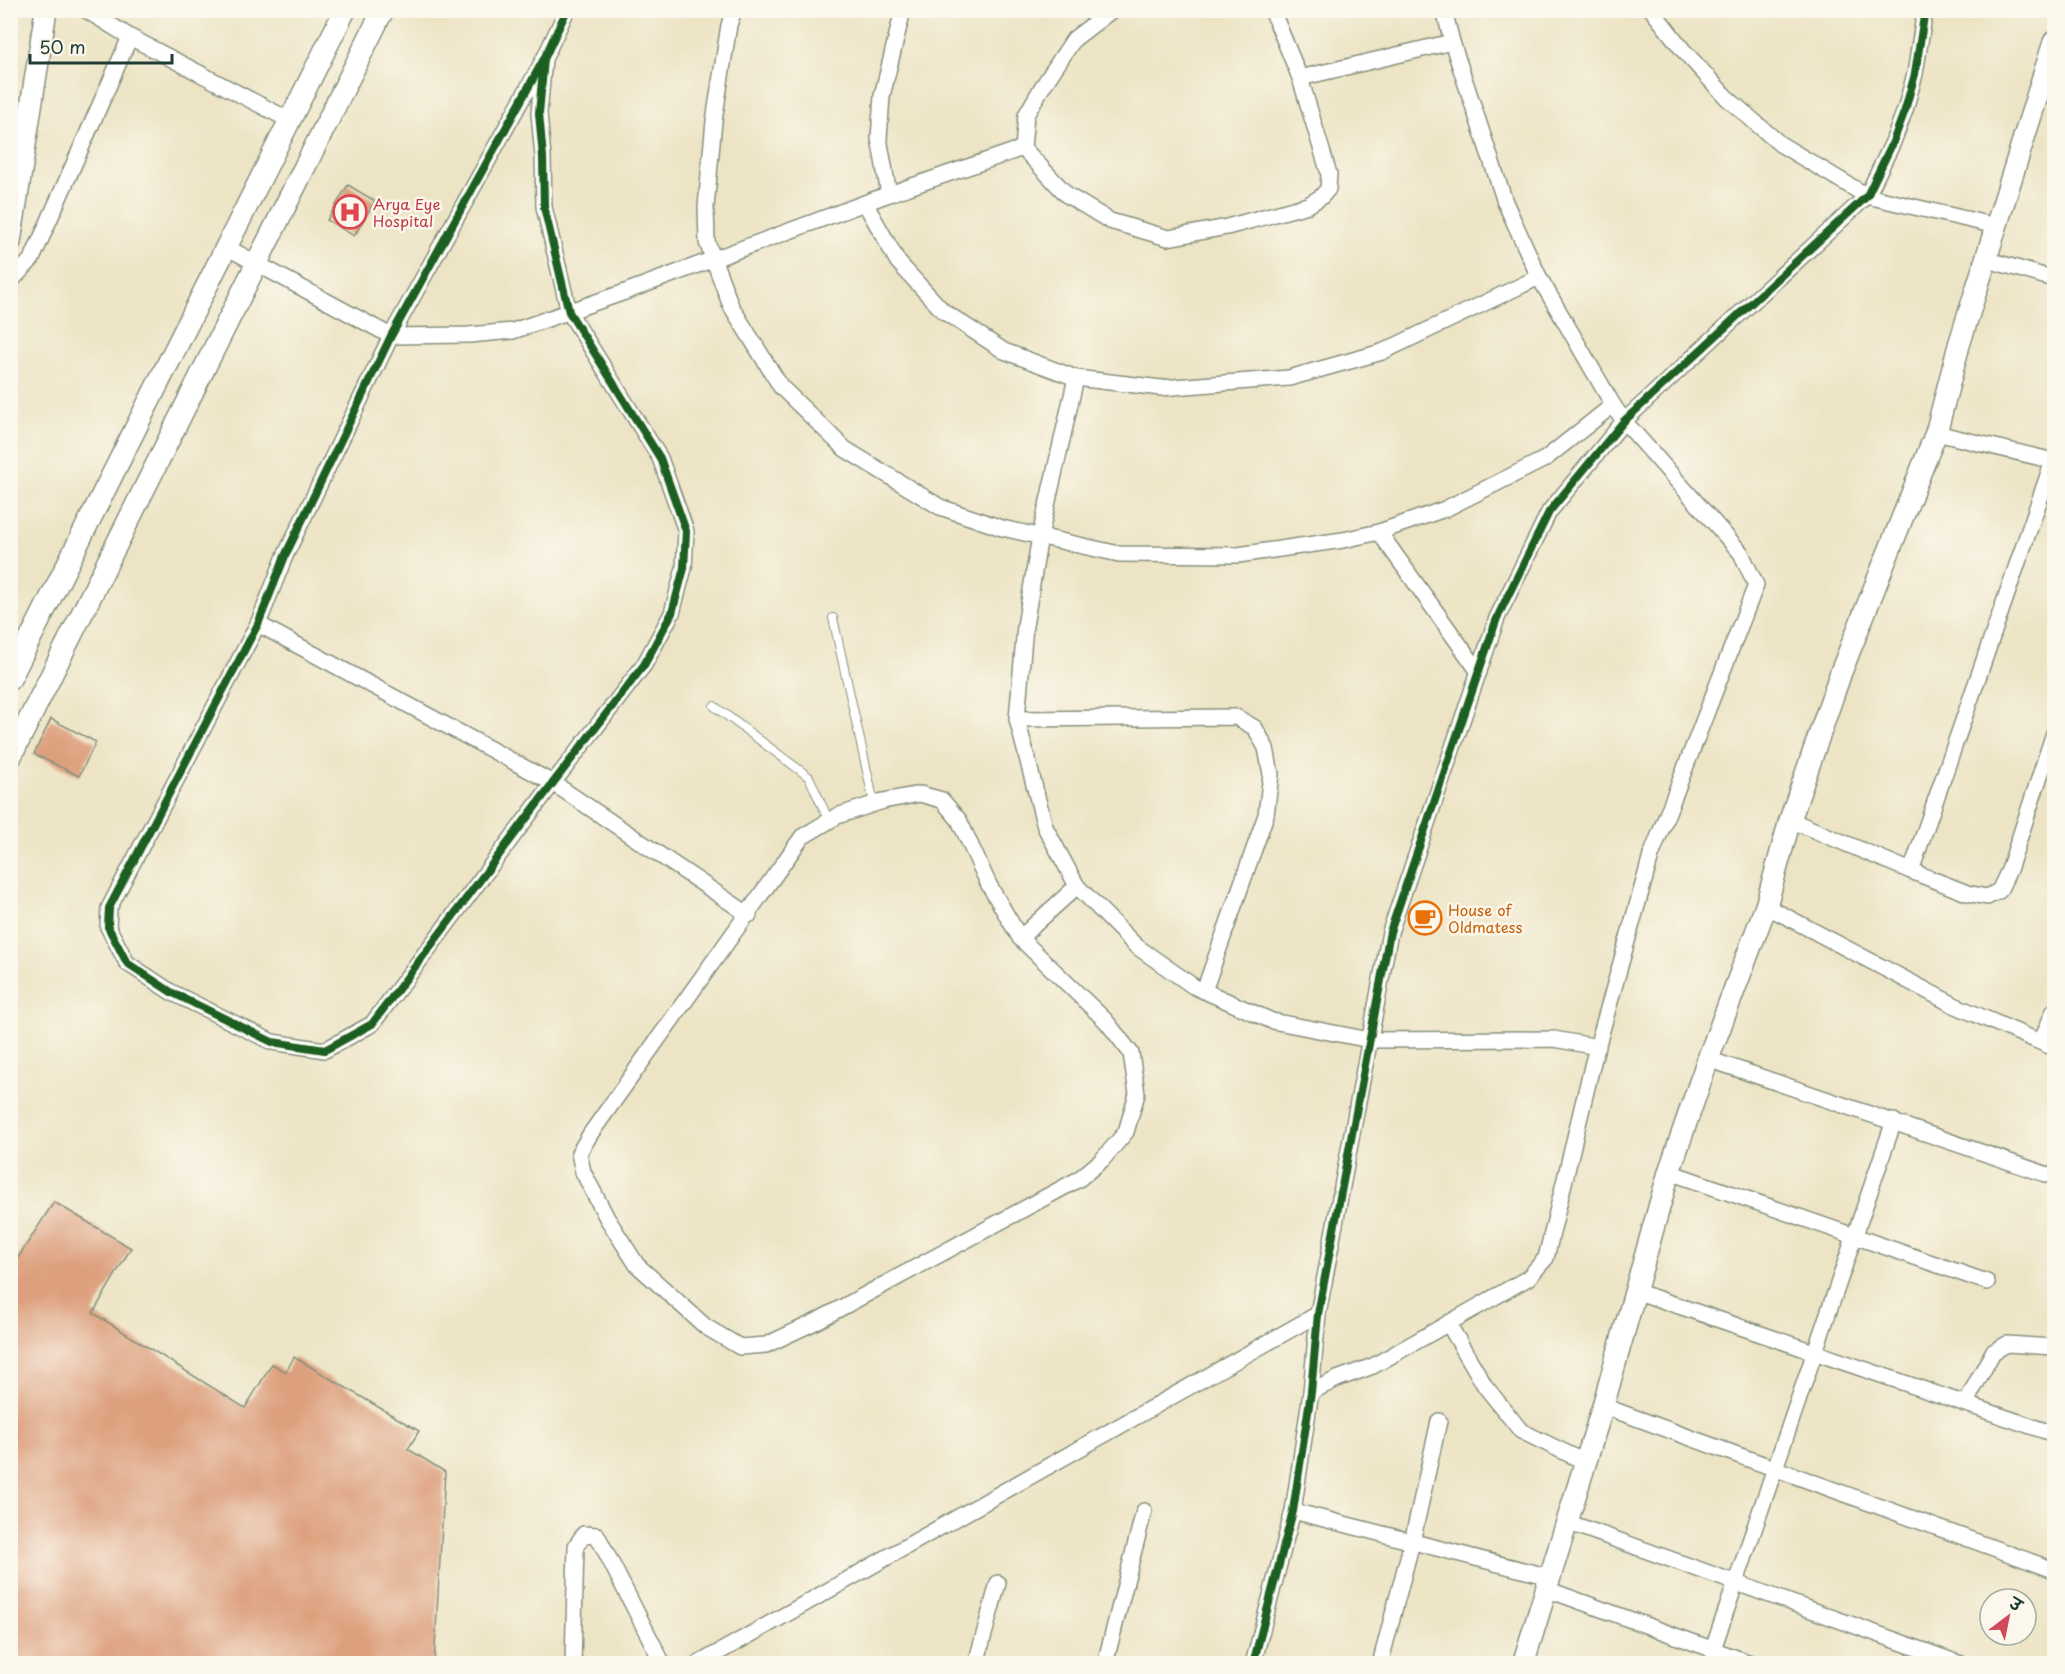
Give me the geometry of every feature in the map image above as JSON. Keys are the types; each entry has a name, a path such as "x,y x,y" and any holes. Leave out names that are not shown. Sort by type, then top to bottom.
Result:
{"street":[{"path":"10,242 46,10"},
{"path":"86,10 130,37 289,120"},
{"path":"10,758 383,10"},
{"path":"544,59 539,113 544,207 569,312 660,458 686,531 684,568 672,613 644,665 372,1024 325,1050 272,1042 171,992 127,963 108,927 109,908 258,624 285,556 391,336 544,59 567,10"},
{"path":"734,10 729,24 714,121 706,207 707,242 731,306 781,387 845,449 940,507 1002,528 1119,554 1238,555 1343,540 1379,532 1445,509 1545,459 1613,405"},
{"path":"889,194 879,138 882,96 903,10"},
{"path":"1112,10 1074,39 1041,89 1026,115 1023,148 1067,195 1110,221 1168,238 1227,227 1308,205 1322,197 1328,189 1329,174 1300,78 1272,10"},
{"path":"1311,1392 1372,1366 1528,1278 1546,1258 1598,1047 1651,856 1756,585 1741,553 1624,421 1539,277 1505,202 1452,42 1444,10"},
{"path":"1652,10 1683,50 1726,97 1780,144 1867,196 1996,226"},
{"path":"1253,1664 1293,1511 1311,1392 1318,1314 1390,932 1497,618 1549,512 1624,421 1867,196 1893,142 1905,110 1915,74 1924,10"},
{"path":"10,679 228,248 339,13"},
{"path":"10,282 32,259 130,37"},
{"path":"1300,78 1452,42"},
{"path":"1523,1664 1603,1406 1669,1172 1708,1059 1766,906 1790,820 1841,672 1936,433 1959,345 2055,42"},
{"path":"228,248 391,336 469,335 513,331 889,194 1023,148"},
{"path":"865,203 898,262 943,311 1004,351 1076,378 1161,388 1289,378 1382,352 1539,277"},
{"path":"1985,260 2055,279"},
{"path":"1076,378 1040,536 1025,626 1017,719 1045,827 1077,886 1136,945 1193,986 1272,1021 1370,1040 1554,1039 1598,1047"},
{"path":"1911,871 2054,461 1936,433"},
{"path":"1379,532 1479,672"},
{"path":"258,624 553,783 749,915"},
{"path":"1017,719 1236,717 1255,728 1266,748 1271,774 1266,815 1203,991"},
{"path":"1790,820 1967,893 1987,897 1999,891 2009,870 2055,733"},
{"path":"920,794 942,800 959,820 989,885 1020,938 1106,1021 1131,1053 1137,1094 1126,1132 1102,1160 1079,1179 815,1322 766,1345 740,1347 706,1327 637,1265 607,1218 583,1172 579,1153 802,837 829,821 874,803 920,794"},
{"path":"1020,938 1077,886"},
{"path":"1766,906 1954,1005 2048,1045 2055,1011"},
{"path":"1708,1059 2055,1177"},
{"path":"1713,1649 1894,1121"},
{"path":"1669,1172 1987,1282"},
{"path":"1635,1291 2055,1434"},
{"path":"699,1664 1318,1314"},
{"path":"1448,1323 1485,1386 1521,1431 1585,1462"},
{"path":"1965,1404 1993,1352 2007,1344 2055,1347"},
{"path":"1603,1406 2055,1570"},
{"path":"1380,1664 1412,1542 1439,1421"},
{"path":"1105,1664 1144,1511"},
{"path":"1293,1511 1412,1542 1548,1583 1753,1664"},
{"path":"1567,1522 1960,1664"},
{"path":"573,1664 576,1546 584,1534 597,1535 663,1664"},
{"path":"976,1664 998,1583"}],"lane":[{"path":"833,618 874,803"},
{"path":"714,706 809,777 829,821"}],"building":[{"path":"348,185 375,201 354,236 327,220"},
{"path":"51,719 96,742 79,776 34,754"},
{"path":"54,1202 131,1248 93,1313 245,1408 272,1364 286,1372 294,1357 419,1431 408,1449 445,1472 434,1664 10,1664 10,1270"}],"cycle path":[{"path":"544,59 539,113 544,207 569,312 660,458 686,531 684,568 672,613 644,665 372,1024 325,1050 272,1042 171,992 127,963 108,927 109,908 258,624 285,556 391,336 544,59 567,10"},
{"path":"1253,1664 1293,1511 1311,1392 1318,1314 1390,932 1497,618 1549,512 1624,421 1867,196 1893,142 1905,110 1915,74 1925,10"}],"place":[{"name":"Arya Eye Hospital","path":"350,212"},
{"name":"House of Oldmatess","path":"1425,918"}]}
